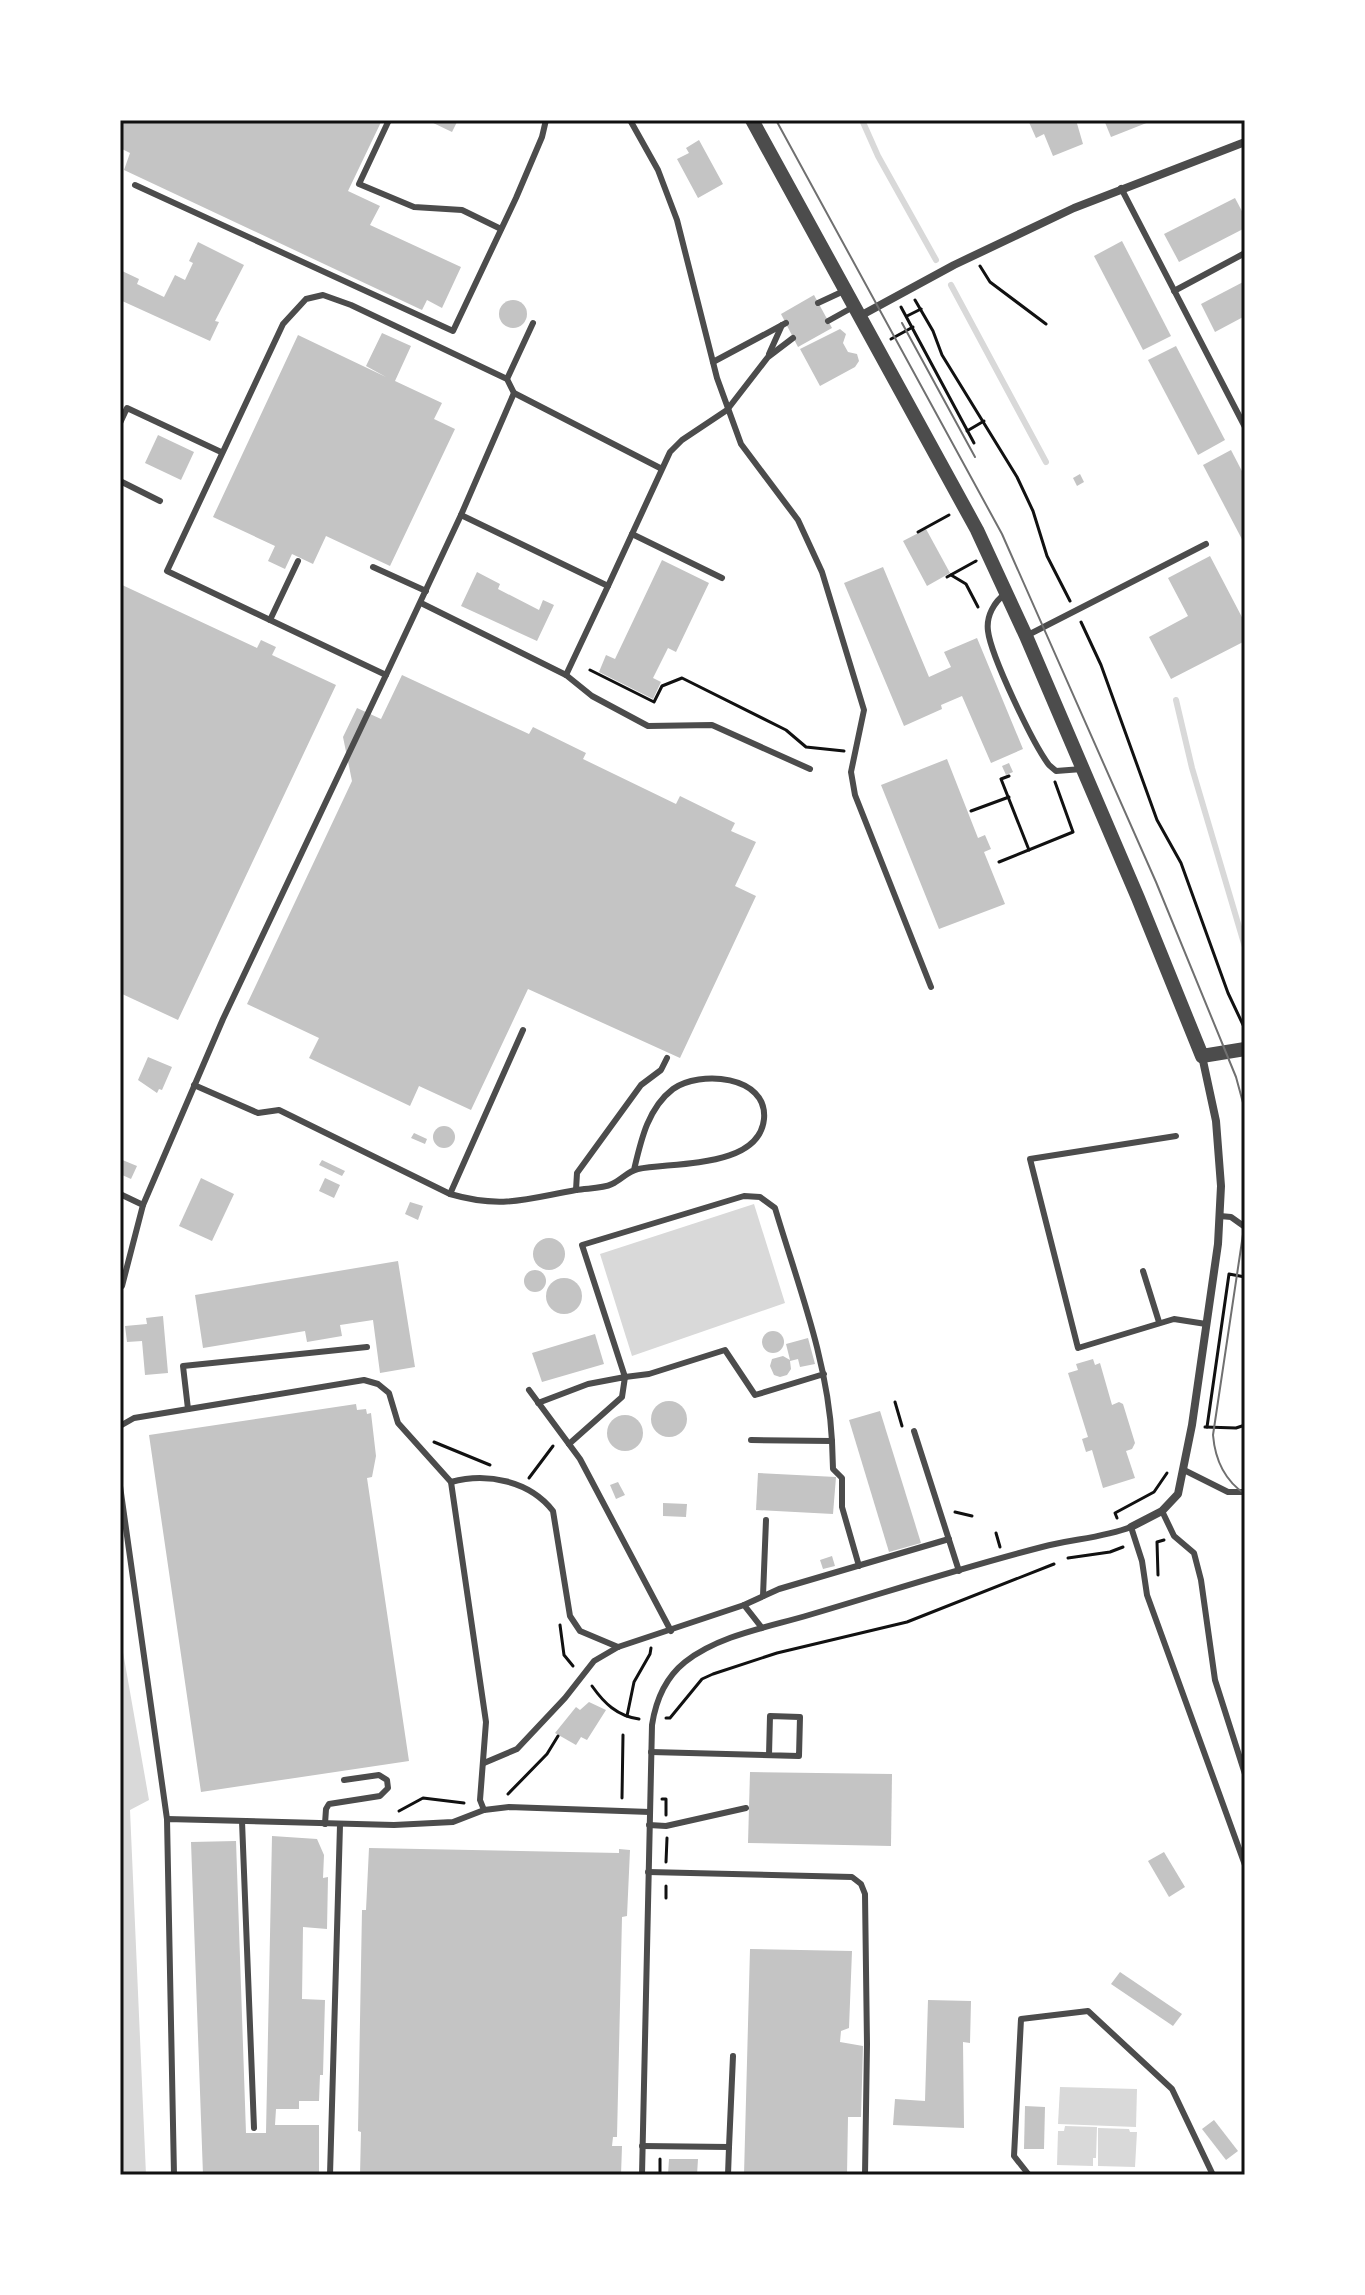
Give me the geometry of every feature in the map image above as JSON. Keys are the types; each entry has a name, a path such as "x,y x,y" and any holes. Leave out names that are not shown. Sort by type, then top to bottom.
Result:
{"street":[{"path":"752,120 977,530 1026,636 1202,1056 1216,1121 1221,1176 1220,1216 1184,1470 1178,1494 1162,1511 1131,1527"},
{"path":"857,311 896,297 974,255 1121,188 1245,142"},
{"path":"1202,1056 1245,1049"}],"lane":[{"path":"389,120 359,184 414,207 462,210 501,229"},
{"path":"135,185 453,331 542,137 546,120"},
{"path":"630,120 658,170 677,220 713,362 741,444 798,520 822,572 864,710 851,772 855,795 931,987"},
{"path":"1121,188 1245,427"},
{"path":"120,202 120,208"},
{"path":"1174,291 1245,253"},
{"path":"818,303 846,290"},
{"path":"386,675 167,571 283,324 306,299 323,295 351,305 507,379 514,393 662,469"},
{"path":"828,321 857,311"},
{"path":"507,379 533,323"},
{"path":"566,675 670,452 682,440 727,410 768,357 784,324 713,362"},
{"path":"768,357 793,338"},
{"path":"122,1286 143,1205 194,1085 421,603 514,393"},
{"path":"120,423 127,408 221,452"},
{"path":"120,481 160,501"},
{"path":"461,515 608,586"},
{"path":"632,534 722,578"},
{"path":"1026,636 1206,544"},
{"path":"270,620 298,561"},
{"path":"373,567 426,591"},
{"path":"1006,593 996,600 988,629 995,655 1043,757 1056,771 1082,769"},
{"path":"421,603 566,675 592,696 648,726 712,725 810,769"},
{"path":"450,1194 523,1030"},
{"path":"576,1190 577,1173 641,1085 661,1070 667,1058"},
{"path":"194,1085 258,1113 279,1110 450,1194 479,1202 507,1203 611,1185 634,1170 736,1154 753,1144 762,1130 763,1104 755,1091 741,1082 728,1079 694,1081 676,1087 653,1112 643,1133 634,1170"},
{"path":"1176,1136 1030,1159 1078,1348 1174,1319 1206,1324"},
{"path":"120,1194 143,1205"},
{"path":"569,1444 622,1397 625,1377 582,1245 744,1196 767,1200 775,1208 824,1374 830,1409 833,1469 842,1478 842,1507 859,1566"},
{"path":"1220,1216 1231,1217 1245,1227"},
{"path":"1143,1271 1159,1322"},
{"path":"188,1409 183,1366 367,1347"},
{"path":"538,1403 588,1384 649,1374 725,1350 755,1395 824,1374"},
{"path":"120,1426 134,1418 364,1380 378,1384 389,1393 398,1423 451,1482 486,1722 480,1800 484,1810"},
{"path":"529,1390 580,1459 671,1631"},
{"path":"914,1431 959,1571"},
{"path":"751,1440 832,1441"},
{"path":"1184,1470 1228,1492 1245,1492"},
{"path":"451,1482 493,1478 526,1488 544,1499 553,1511 570,1616 580,1631 618,1647"},
{"path":"120,1486 167,1819 174,2175"},
{"path":"1162,1511 1174,1536 1194,1553 1201,1580 1215,1680 1245,1774"},
{"path":"763,1596 766,1520"},
{"path":"642,2175 653,1718 662,1687 683,1663 706,1648 762,1628 1045,1546 1105,1536 1131,1527 1142,1561 1147,1595 1245,1865"},
{"path":"484,1763 517,1749 565,1698 589,1665 618,1647 744,1605 779,1589 949,1539"},
{"path":"744,1605 762,1628"},
{"path":"651,1752 799,1756 800,1717 770,1716 769,1755"},
{"path":"325,1824 329,1804 380,1796 388,1788 387,1780 379,1775 344,1780"},
{"path":"167,1819 340,1825 453,1822 484,1810 509,1807 650,1812"},
{"path":"649,1825 666,1826 746,1808"},
{"path":"242,1821 254,2128"},
{"path":"330,2175 340,1825"},
{"path":"648,1872 852,1877 861,1884 865,1894 865,2175"},
{"path":"1029,2175 1014,2156 1021,2019 1088,2011 1172,2089 1213,2175"},
{"path":"728,2175 733,2056"},
{"path":"642,2146 729,2147"}],"path":[{"path":"974,255 990,282 1046,324"},
{"path":"909,289 942,355 1029,500 1047,556 1101,665 1157,820 1181,863 1228,993 1245,1029"},
{"path":"896,297 974,443"},
{"path":"907,316 921,309"},
{"path":"891,339 913,327"},
{"path":"967,431 984,421"},
{"path":"918,532 953,513"},
{"path":"978,560 949,576 966,584 982,614 990,618"},
{"path":"590,670 654,702 662,686 682,678 786,730 806,747 855,752"},
{"path":"999,862 1073,832 1055,781 1056,771"},
{"path":"1009,776 1001,779 1029,850"},
{"path":"971,811 1009,797"},
{"path":"1245,1277 1229,1274 1207,1427 1236,1428 1245,1425"},
{"path":"429,1440 499,1468"},
{"path":"524,1480 546,1457"},
{"path":"1117,1518 1115,1513 1154,1492 1170,1467"},
{"path":"951,1511 972,1516"},
{"path":"996,1533 1000,1547"},
{"path":"1147,1595 1159,1588 1157,1542 1174,1536"},
{"path":"1068,1558 1124,1548 1123,1543"},
{"path":"666,1718 670,1718 702,1679 713,1674 777,1653 907,1622 1054,1564"},
{"path":"627,1716 634,1682 651,1648"},
{"path":"587,1680 604,1702 627,1716 640,1719"},
{"path":"622,1798 623,1735"},
{"path":"508,1794 547,1754 558,1736"},
{"path":"395,1811 423,1798 466,1803"},
{"path":"662,1799 666,1799 666,1816"}],"shaded area":[{"path":"754,1204 785,1303 632,1356 600,1254"},
{"path":"120,1635 149,1800 130,1810 146,2175 120,2175"},
{"path":"1060,2087 1137,2089 1136,2127 1058,2124"},
{"path":"1065,2126 1097,2127 1093,2166 1057,2165 1058,2131 1064,2131"},
{"path":"1098,2128 1137,2132 1135,2167 1098,2166"}],"building":[{"path":"120,120 382,120 348,191 380,206 370,225 461,267 442,308 427,300 422,310 124,170 130,153 120,148"},
{"path":"427,120 458,120 452,132"},
{"path":"1028,120 1076,120 1083,144 1053,156 1044,134 1036,138"},
{"path":"1104,120 1154,120 1111,137"},
{"path":"699,140 723,184 698,198 677,159 689,153 686,148"},
{"path":"1235,198 1245,217 1245,228 1179,262 1164,234"},
{"path":"1122,241 1171,336 1143,350 1094,256"},
{"path":"198,242 244,265 215,321 219,322 210,341 120,300 120,270 139,279 137,284 164,297 175,275 185,280"},
{"path":"1245,281 1245,316 1215,332 1201,304"},
{"path":"814,295 832,328 798,347 781,314"},
{"path":"513,300 523,304 527,314 523,324 513,328 503,324 499,314 503,304"},
{"path":"840,329 846,334 843,343 848,352 857,354 859,361 855,367 820,386 800,349"},
{"path":"382,333 411,346 395,381 442,403 434,419 455,429 390,566 326,536 313,564 292,554 285,569 268,561 275,546 213,517 298,335 386,377 366,366"},
{"path":"1176,346 1225,440 1198,455 1148,360"},
{"path":"158,435 194,452 181,480 145,463"},
{"path":"1231,450 1245,477 1245,545 1203,465"},
{"path":"1080,474 1084,482 1077,486 1073,478"},
{"path":"926,529 950,573 927,586 903,541"},
{"path":"1210,556 1245,623 1245,641 1171,679 1149,637 1188,616 1168,578"},
{"path":"662,560 709,583 676,652 668,648 653,678 661,682 653,699 599,672 606,655 615,659"},
{"path":"883,567 929,677 951,667 944,652 977,638 1023,749 991,763 962,696 904,726 844,583"},
{"path":"477,572 500,584 498,589 539,610 543,600 554,605 537,641 461,606"},
{"path":"120,584 257,648 261,640 276,647 272,655 336,685 178,1020 120,993"},
{"path":"402,675 529,734 533,727 586,753 583,759 676,804 680,796 735,823 731,831 756,842 735,886 756,896 680,1058 528,989 471,1110 419,1086 410,1106 309,1058 319,1038 247,1004 352,781 343,737 357,708 381,719"},
{"path":"947,759 978,838 985,835 991,849 984,852 1005,904 939,929 881,785"},
{"path":"1009,763 1013,772 1006,775 1002,766"},
{"path":"148,1057 172,1067 162,1090 159,1089 157,1093 138,1080"},
{"path":"444,1126 452,1129 455,1137 452,1145 444,1148 436,1145 433,1137 436,1129"},
{"path":"414,1133 427,1139 425,1144 411,1138"},
{"path":"120,1159 137,1166 131,1179 120,1174"},
{"path":"322,1160 345,1171 342,1176 319,1165"},
{"path":"201,1178 234,1194 212,1241 179,1226"},
{"path":"325,1178 340,1185 334,1198 319,1191"},
{"path":"410,1202 423,1206 418,1220 405,1214"},
{"path":"549,1238 560,1243 565,1254 560,1265 549,1270 538,1265 533,1254 538,1243"},
{"path":"398,1261 415,1367 380,1373 373,1320 340,1325 342,1336 307,1342 305,1331 203,1348 195,1295"},
{"path":"535,1270 543,1273 546,1281 543,1289 535,1292 527,1289 524,1281 527,1273"},
{"path":"564,1278 577,1283 582,1296 577,1309 564,1314 551,1309 546,1296 551,1283"},
{"path":"163,1316 168,1373 145,1375 142,1341 127,1342 125,1326 147,1324 146,1318"},
{"path":"773,1331 781,1334 784,1342 781,1350 773,1353 765,1350 762,1342 765,1334"},
{"path":"595,1334 604,1364 542,1382 532,1353"},
{"path":"808,1338 815,1364 800,1367 798,1359 790,1361 791,1369 787,1375 774,1375 770,1366 772,1359 783,1356 790,1360 786,1344"},
{"path":"1093,1359 1095,1365 1100,1363 1112,1405 1123,1404 1135,1443 1132,1449 1126,1451 1135,1478 1103,1488 1092,1450 1086,1452 1082,1439 1088,1437 1068,1373 1078,1370 1076,1364"},
{"path":"669,1401 682,1406 687,1419 682,1432 669,1437 656,1432 651,1419 656,1406"},
{"path":"356,1404 357,1410 366,1409 367,1414 371,1413 376,1456 372,1477 367,1478 409,1761 201,1792 149,1435"},
{"path":"880,1411 921,1543 889,1552 849,1420"},
{"path":"625,1415 638,1420 643,1433 638,1446 625,1451 612,1446 607,1433 612,1420"},
{"path":"758,1473 836,1477 833,1514 756,1510"},
{"path":"618,1482 625,1495 616,1499 610,1485"},
{"path":"663,1503 687,1504 686,1517 663,1516"},
{"path":"832,1556 835,1566 823,1569 820,1560"},
{"path":"589,1702 606,1710 587,1740 581,1737 576,1745 555,1733 576,1707 580,1710"},
{"path":"750,1772 892,1774 891,1846 748,1843"},
{"path":"272,1836 317,1839 324,1855 323,1878 328,1877 327,1929 303,1927 302,1999 325,2000 323,2075 320,2075 319,2101 299,2101 299,2109 276,2109 275,2125 319,2125 319,2175 203,2175 191,1842 236,1841 246,2133 266,2133"},
{"path":"369,1848 619,1853 619,1849 630,1850 627,1916 622,1917 617,2137 613,2137 612,2146 622,2146 621,2175 360,2175 362,1910 366,1910"},
{"path":"1164,1852 1185,1887 1169,1897 1148,1861"},
{"path":"750,1949 852,1951 849,2028 841,2031 840,2042 863,2046 861,2117 848,2117 847,2175 744,2175"},
{"path":"1120,1972 1182,2014 1173,2026 1111,1984"},
{"path":"928,2000 971,2001 970,2043 963,2042 964,2128 893,2125 895,2099 925,2101"},
{"path":"1025,2106 1045,2107 1044,2149 1024,2149"},
{"path":"1214,2120 1238,2151 1226,2160 1202,2129"},
{"path":"669,2159 698,2159 697,2175 668,2175"}],"waterway":[{"path":"862,120 878,156 936,260"},
{"path":"951,285 1046,462"},
{"path":"1176,700 1192,768 1245,947"}],"tram line":[{"path":"776,120 1002,534 1156,882 1236,1077 1245,1110"},
{"path":"902,323 975,457"},
{"path":"1245,1221 1213,1435 1222,1468 1231,1482 1245,1494"}]}
